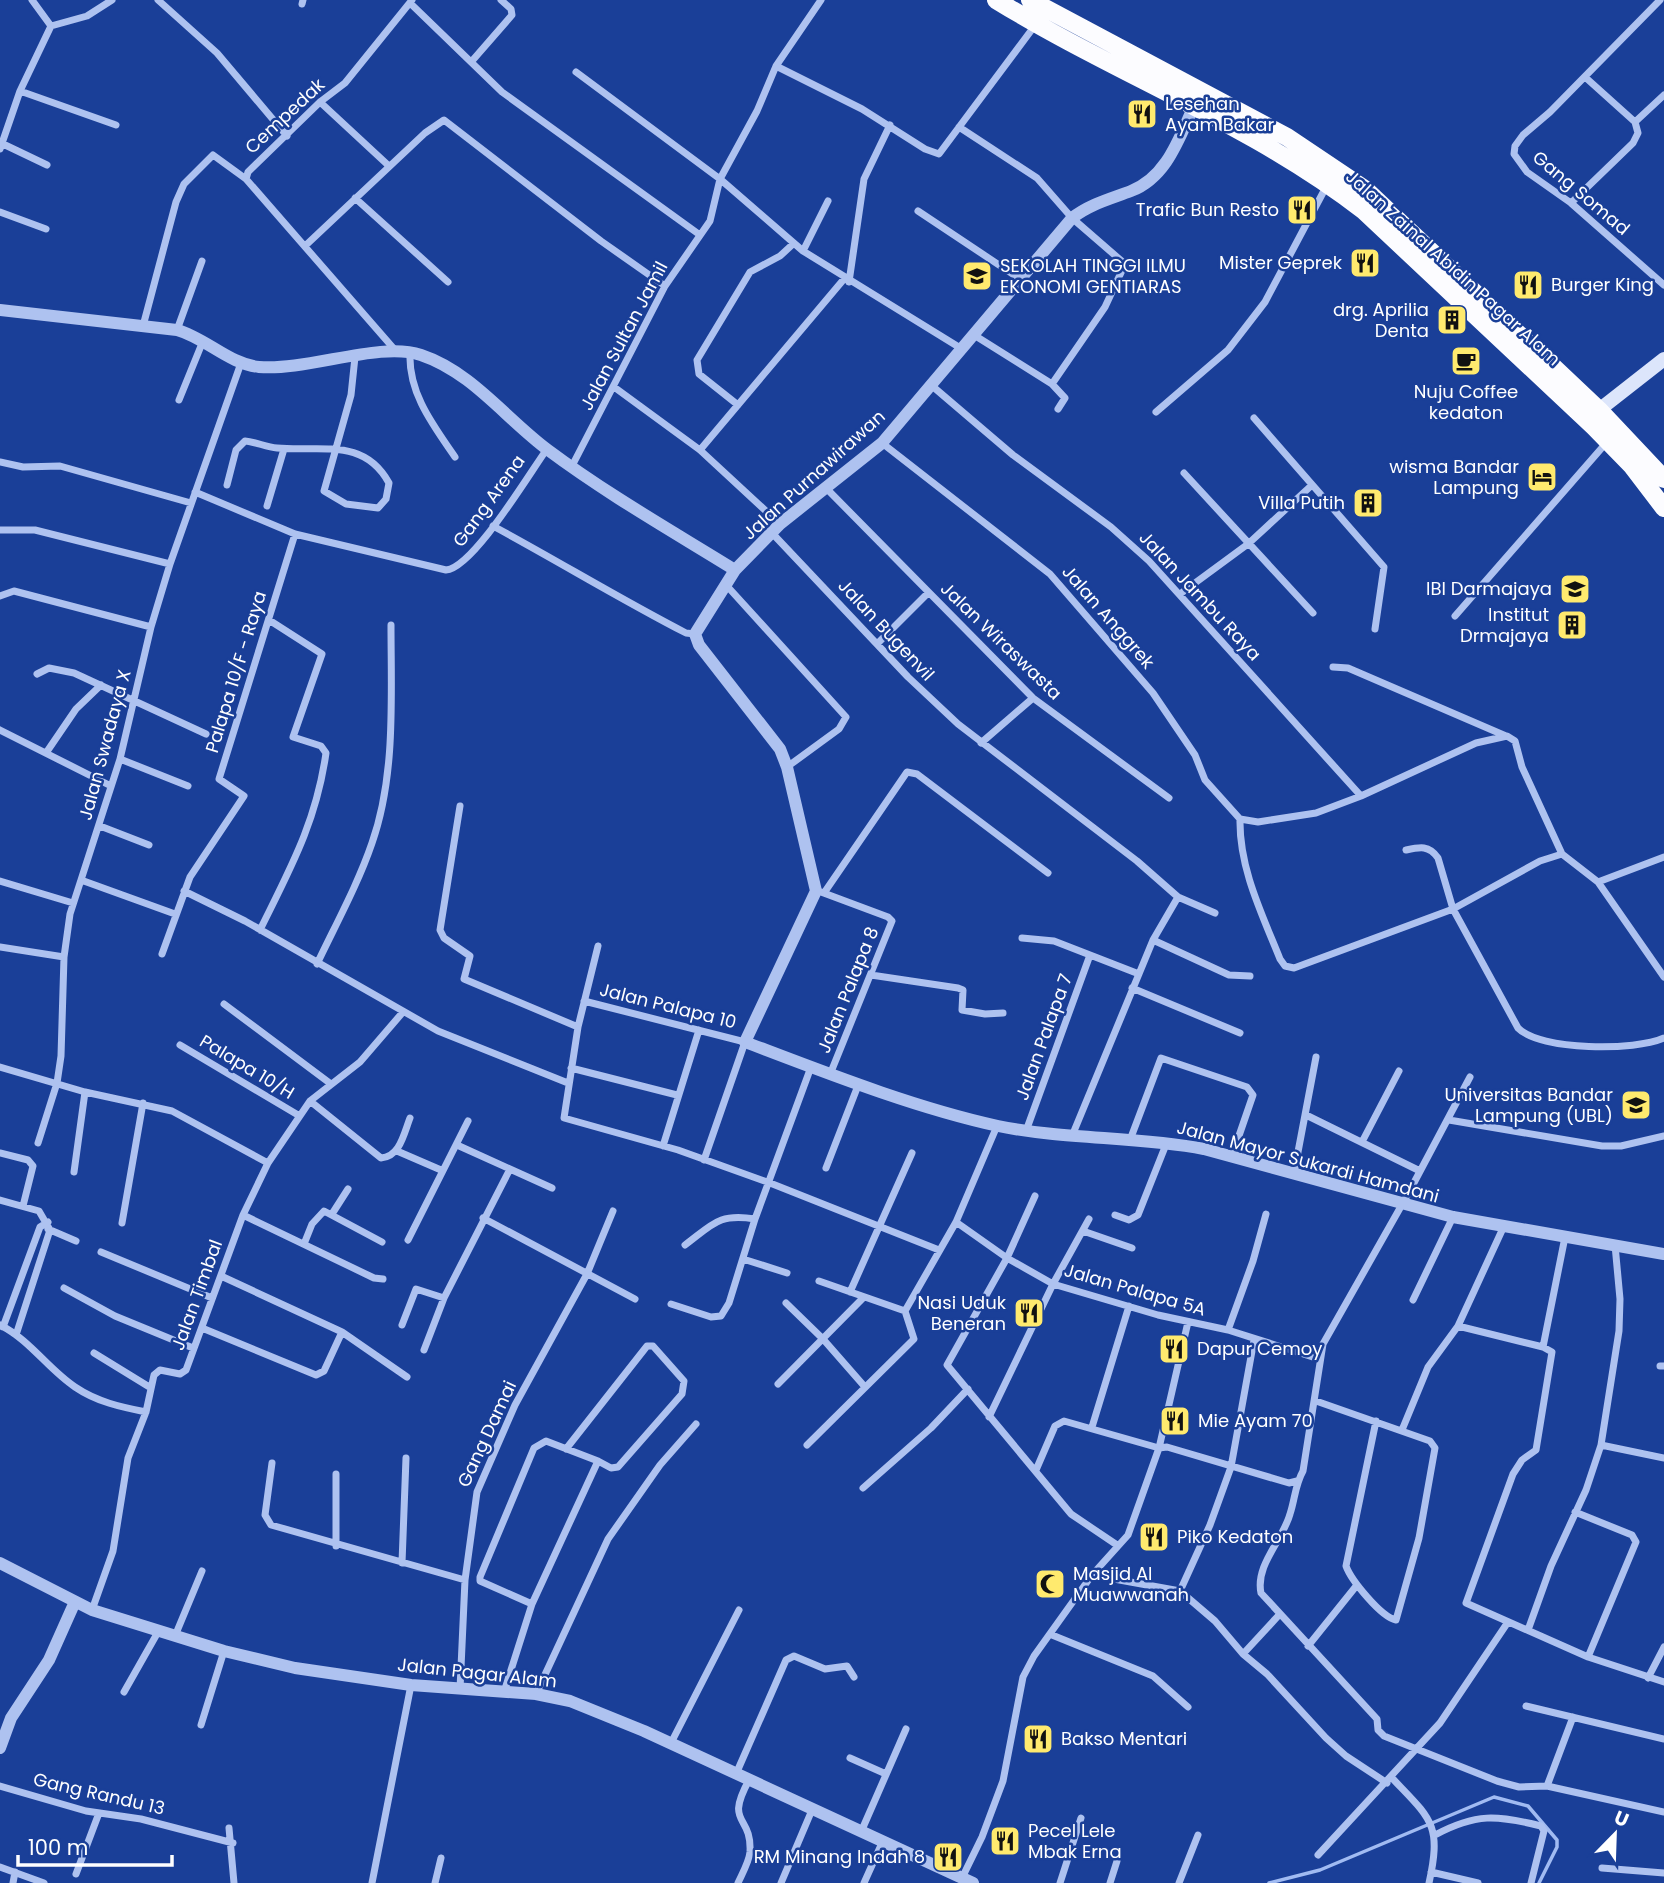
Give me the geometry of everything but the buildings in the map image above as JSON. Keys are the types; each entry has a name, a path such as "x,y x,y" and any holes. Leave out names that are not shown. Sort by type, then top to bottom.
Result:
{"highway":[{"name":"Jalan Zainal Abidin Pagar Alam","path":"996,0 1194,106 1328,183 1405,238"},
{"name":"Jalan Zainal Abidin Pagar Alam","path":"1030,0 1323,159 1366,190 1405,238 1541,367 1632,466 1664,508"},
{"name":"Jalan Zainal Abidin Pagar Alam","path":"1541,367 1599,410 1664,479"}],"main road":[{"path":"1599,410 1664,359"}],"street":[{"path":"32,0 51,26"},
{"path":"158,0 217,53 287,136"},
{"path":"472,61 512,15 511,9 501,0"},
{"name":"Jalan Sultan Jamil","path":"572,466 665,286 712,216 720,179 757,111 776,66 821,0"},
{"name":"Gang Somad","path":"1660,0 1585,77 1523,135 1514,149 1516,159 1527,172 1571,204 1664,285"},
{"path":"411,1 502,92 700,235"},
{"name":"Cempedak","path":"395,350 246,179 248,172 320,102 353,75 411,1"},
{"path":"47,165 1,146 20,91 51,26 87,16 106,2"},
{"path":"776,66 890,125 936,154 943,152 1037,23"},
{"path":"576,72 720,179 793,244 847,281 962,349"},
{"path":"1571,204 1636,139 1635,122 1585,77"},
{"path":"20,91 116,125"},
{"path":"1635,122 1664,95"},
{"path":"320,102 389,166"},
{"name":"Jalan Purnawirawan","path":"695,634 699,623 727,586 735,570 776,528 882,443 1072,218 1086,207 1134,190 1156,176 1166,164 1194,106"},
{"path":"305,247 435,123 449,121 601,241 665,286"},
{"path":"700,450 847,281 864,179 890,125"},
{"path":"959,127 1037,178 1072,218 1124,262 1125,267 1105,307 1052,384"},
{"path":"142,327 176,202 184,184 213,155 246,179"},
{"path":"1156,412 1228,350 1265,302 1328,183"},
{"path":"355,198 448,282"},
{"path":"803,251 828,201"},
{"path":"918,211 1020,279"},
{"path":"0,212 46,229"},
{"path":"738,405 699,374 697,360 750,272 780,256 793,244"},
{"path":"177,330 202,261"},
{"path":"0,310 177,330 203,340 241,363 257,367 295,367 395,350 410,352 444,365 473,385 547,449 735,570"},
{"path":"974,335 1052,384 1065,398 1058,409"},
{"path":"178,400 203,340"},
{"path":"410,352 409,373 424,410 455,457"},
{"path":"227,485 236,450 242,442 284,449 338,450 371,459 383,472 389,484 388,494 379,508 346,504 324,491 338,450 351,395 355,357"},
{"name":"Jalan Swadaya X","path":"37,1143 57,1083 64,1010 64,957 73,903 120,759 151,627 170,564 241,363"},
{"name":"Jalan Jambu Raya","path":"931,385 1013,455 1111,527 1180,594 1361,796"},
{"name":"Jalan Bugenvil","path":"614,387 700,450 776,528 934,703 981,743 1137,861 1178,897 1215,913"},
{"path":"1254,418 1384,567 1375,629"},
{"path":"1455,616 1608,441"},
{"name":"Jalan Anggrek","path":"882,443 1042,567 1070,594 1153,693 1195,755 1205,780 1240,819"},
{"path":"268,506 284,449"},
{"name":"Gang Arena","path":"295,534 446,570 455,569 466,561 547,449"},
{"path":"0,462 23,467 60,466 191,503"},
{"path":"1184,473 1313,613"},
{"path":"1180,594 1248,544 1312,485"},
{"name":"Jalan Wiraswasta","path":"826,488 1033,698 1169,799"},
{"path":"195,492 295,534"},
{"path":"492,526 552,558 613,596 686,633 695,634 699,645 774,739 788,767 820,892"},
{"path":"0,530 35,530 170,564"},
{"name":"Palapa 10/F - Raya","path":"162,954 184,891 244,796 219,779 295,534"},
{"path":"727,586 846,717 839,729 788,767"},
{"path":"0,596 14,591 151,627"},
{"path":"877,643 928,593"},
{"path":"260,930 304,840 318,803 326,753 321,746 293,737 322,654 269,620"},
{"path":"317,964 368,852 379,815 387,772 391,625"},
{"path":"37,674 49,667 101,685 135,704 206,734"},
{"path":"1333,667 1348,668 1507,736 1517,745 1522,767 1562,854 1598,882 1664,977"},
{"path":"46,753 76,709 101,685"},
{"path":"981,743 1033,698"},
{"path":"0,730 111,786"},
{"path":"1507,736 1476,744 1361,796 1316,813 1258,822 1240,819 1240,847 1258,904 1286,966 1294,968 1453,909 1540,861 1562,854"},
{"path":"120,759 188,786"},
{"path":"704,1160 745,1042 820,892 907,772 917,774 1048,873"},
{"path":"460,806 440,930 444,938 470,956 464,979 578,1027"},
{"path":"100,826 149,845"},
{"path":"1406,850 1422,846 1433,852 1444,871 1453,909 1518,1028 1526,1036 1591,1045 1636,1046 1664,1038"},
{"path":"1598,882 1664,857"},
{"path":"81,880 175,914"},
{"path":"0,881 73,903"},
{"path":"184,891 260,930 438,1031 568,1083"},
{"name":"Jalan Palapa 8","path":"820,892 891,919 831,1072"},
{"path":"1072,1137 1153,940 1178,897"},
{"path":"1022,938 1054,941 1139,974"},
{"path":"1153,940 1229,975 1250,976"},
{"path":"598,946 578,1027 564,1118 663,1146 770,1182 939,1250"},
{"path":"0,947 64,957"},
{"name":"Jalan Palapa 7","path":"1026,1131 1090,955"},
{"path":"871,975 958,988 963,990 962,1010 985,1014 1003,1013"},
{"path":"1132,988 1240,1033"},
{"name":"Jalan Palapa 10","path":"584,1001 745,1042"},
{"path":"224,1004 331,1084"},
{"name":"Jalan Timbal","path":"151,1388 157,1371 183,1373 243,1215 268,1163 298,1115 310,1101 360,1062 403,1012"},
{"path":"663,1146 699,1030"},
{"name":"Jalan Mayor Sukardi Hamdani","path":"745,1042 811,1067 997,1126 1072,1137 1167,1142 1294,1172 1402,1205 1453,1217 1664,1254"},
{"name":"Palapa 10/H","path":"180,1045 298,1115"},
{"path":"1294,1172 1316,1057"},
{"path":"1130,1141 1161,1058 1247,1087 1253,1095 1232,1156"},
{"path":"0,1067 85,1092 172,1111 268,1163"},
{"path":"671,1304 711,1317 721,1315 729,1303 755,1219 811,1067"},
{"path":"571,1068 677,1095"},
{"path":"1362,1142 1399,1071"},
{"path":"1470,1077 1402,1205 1322,1344 1303,1471 1297,1481 1290,1517 1261,1574 1259,1586 1261,1593 1279,1615 1377,1719 1378,1730 1384,1736 1497,1781 1519,1787 1547,1786 1664,1812"},
{"path":"827,1168 860,1083"},
{"path":"74,1172 85,1092"},
{"path":"310,1101 377,1157 390,1157 397,1151 410,1118"},
{"path":"122,1223 143,1103"},
{"path":"1306,1115 1420,1171"},
{"path":"1449,1120 1602,1146 1621,1146 1664,1136"},
{"path":"408,1240 468,1121"},
{"path":"807,1445 914,1339 905,1311 956,1222 997,1126"},
{"path":"1115,1215 1129,1220 1138,1215 1167,1142"},
{"path":"457,1144 552,1188"},
{"path":"397,1151 441,1170"},
{"path":"0,1153 28,1160 33,1166 23,1206"},
{"path":"850,1292 912,1153"},
{"path":"424,1350 444,1298 510,1169"},
{"path":"332,1214 348,1189"},
{"path":"1035,1196 1007,1258 948,1359 950,1369 1072,1514 1117,1545"},
{"path":"0,1200 39,1211 46,1226 76,1241"},
{"path":"304,1244 319,1214 324,1211 382,1242"},
{"name":"Gang Damai","path":"460,1689 465,1580 477,1492 515,1405 587,1274 613,1211"},
{"path":"1228,1330 1266,1214"},
{"path":"243,1215 374,1278 383,1279"},
{"path":"685,1245 721,1218 730,1215 755,1219"},
{"path":"1413,1300 1453,1217"},
{"path":"483,1218 635,1299"},
{"path":"989,1417 1053,1284 1089,1219"},
{"name":"Jalan Palapa 5A","path":"956,1222 1007,1258 1053,1284 1188,1322 1228,1330 1319,1359"},
{"path":"46,1226 1,1326 16,1335 74,1387 107,1404 146,1412"},
{"path":"16,1335 46,1226"},
{"path":"1402,1430 1428,1367 1458,1326 1504,1226"},
{"path":"1083,1231 1132,1248"},
{"path":"1543,1347 1565,1237"},
{"path":"1528,1630 1575,1511 1586,1490 1601,1444 1619,1331 1615,1244"},
{"path":"101,1252 212,1298"},
{"path":"743,1259 787,1273"},
{"path":"220,1276 342,1332 407,1377"},
{"path":"819,1281 905,1311"},
{"path":"64,1288 115,1316 193,1348"},
{"path":"402,1325 416,1289 444,1298"},
{"path":"778,1384 864,1297"},
{"path":"786,1303 823,1339 865,1387"},
{"path":"1092,1427 1129,1306"},
{"path":"965,1881 1003,1780 1023,1677 1034,1656 1052,1635 1092,1576 1128,1535 1135,1519 1154,1453 1159,1448 1188,1322"},
{"path":"1458,1326 1543,1347 1552,1352 1536,1450 1522,1460 1513,1474 1466,1603 1588,1657 1664,1682"},
{"path":"202,1328 316,1375 324,1371 342,1332"},
{"path":"1180,1591 1210,1525 1231,1466 1254,1340"},
{"path":"532,1604 481,1581 480,1577 534,1448 546,1441 611,1468 618,1467 682,1394 684,1381 653,1346 647,1346 566,1449"},
{"path":"92,1611 113,1552 128,1458 146,1412 151,1388 94,1353"},
{"path":"863,1488 931,1429 968,1389"},
{"path":"1315,1401 1376,1421 1402,1430 1430,1441 1436,1453 1419,1538 1398,1618 1388,1617 1357,1585 1346,1566 1376,1421"},
{"path":"1036,1470 1059,1423 1069,1421 1289,1483 1297,1481"},
{"path":"536,1694 608,1539 660,1465 696,1424"},
{"path":"1601,1444 1664,1458"},
{"path":"402,1563 406,1458"},
{"path":"504,1692 532,1604 598,1461"},
{"path":"272,1463 265,1515 267,1520 286,1531 465,1580"},
{"path":"336,1475 336,1546"},
{"path":"1575,1511 1632,1535 1636,1542 1588,1657"},
{"name":"Jalan Pagar Alam","path":"0,1563 74,1604 223,1651 295,1668 411,1685 536,1694 598,1711 965,1881"},
{"path":"175,1637 202,1571"},
{"path":"1092,1576 1180,1591 1215,1621 1243,1654 1267,1674 1336,1747 1390,1780 1426,1816 1434,1832 1436,1847 1429,1883"},
{"path":"1308,1646 1357,1585"},
{"path":"0,1748 11,1718 49,1660 74,1604"},
{"path":"671,1743 738,1610"},
{"path":"1243,1654 1279,1615"},
{"path":"1318,1855 1419,1749 1440,1723 1508,1622"},
{"path":"124,1692 158,1632"},
{"path":"1052,1635 1153,1676 1188,1707"},
{"path":"1648,1678 1664,1647"},
{"path":"201,1725 223,1651"},
{"path":"736,1774 786,1660 793,1656 831,1670 847,1666 854,1677"},
{"path":"372,1883 411,1685"},
{"path":"1526,1706 1664,1739"},
{"path":"1547,1786 1573,1717"},
{"path":"861,1832 906,1729"},
{"path":"850,1758 886,1774"},
{"path":"738,1883 750,1850 745,1825 737,1813 737,1802 750,1780"},
{"name":"Gang Randu 13","path":"0,1786 233,1843"},
{"path":"781,1883 812,1810"},
{"path":"76,1874 99,1812"},
{"path":"1434,1832 1459,1822 1494,1816 1541,1826 1544,1831 1531,1883"},
{"path":"1060,1883 1081,1818"},
{"path":"229,1828 233,1843 234,1883"},
{"path":"1179,1883 1198,1835"},
{"path":"864,1883 882,1843"},
{"path":"435,1883 441,1858"},
{"path":"1110,1883 1117,1861"},
{"path":"0,1867 44,1883"},
{"path":"1602,1868 1664,1873"},
{"path":"1431,1871 1478,1883"},
{"path":"13,1883 15,1872"}],"waterway":[{"path":"1269,1883 1320,1870 1494,1797 1528,1806 1557,1840 1557,1847 1539,1883"}],"place":[{"name":"Lesehan Ayam Bakar","path":"1142,114"},
{"name":"Trafic Bun Resto","path":"1302,210"},
{"name":"Mister Geprek","path":"1365,263"},
{"name":"SEKOLAH TINGGI ILMU EKONOMI GENTIARAS","path":"977,276"},
{"name":"Burger King","path":"1528,285"},
{"name":"drg. Aprilia Denta","path":"1452,320"},
{"name":"Nuju Coffee kedaton","path":"1466,361"},
{"name":"wisma Bandar Lampung","path":"1542,477"},
{"name":"Villa Putih","path":"1368,503"},
{"name":"IBI Darmajaya","path":"1575,589"},
{"name":"Institut Drmajaya","path":"1572,625"},
{"name":"Universitas Bandar Lampung (UBL)","path":"1636,1105"},
{"name":"Nasi Uduk Beneran","path":"1029,1313"},
{"name":"Dapur Cemoy","path":"1174,1349"},
{"name":"Mie Ayam 70","path":"1175,1421"},
{"name":"Piko Kedaton","path":"1154,1537"},
{"name":"Masjid Al Muawwanah","path":"1050,1584"},
{"name":"Bakso Mentari","path":"1038,1739"},
{"name":"Pecel Lele Mbak Erna","path":"1005,1841"},
{"name":"RM Minang Indah 8","path":"948,1857"}]}
